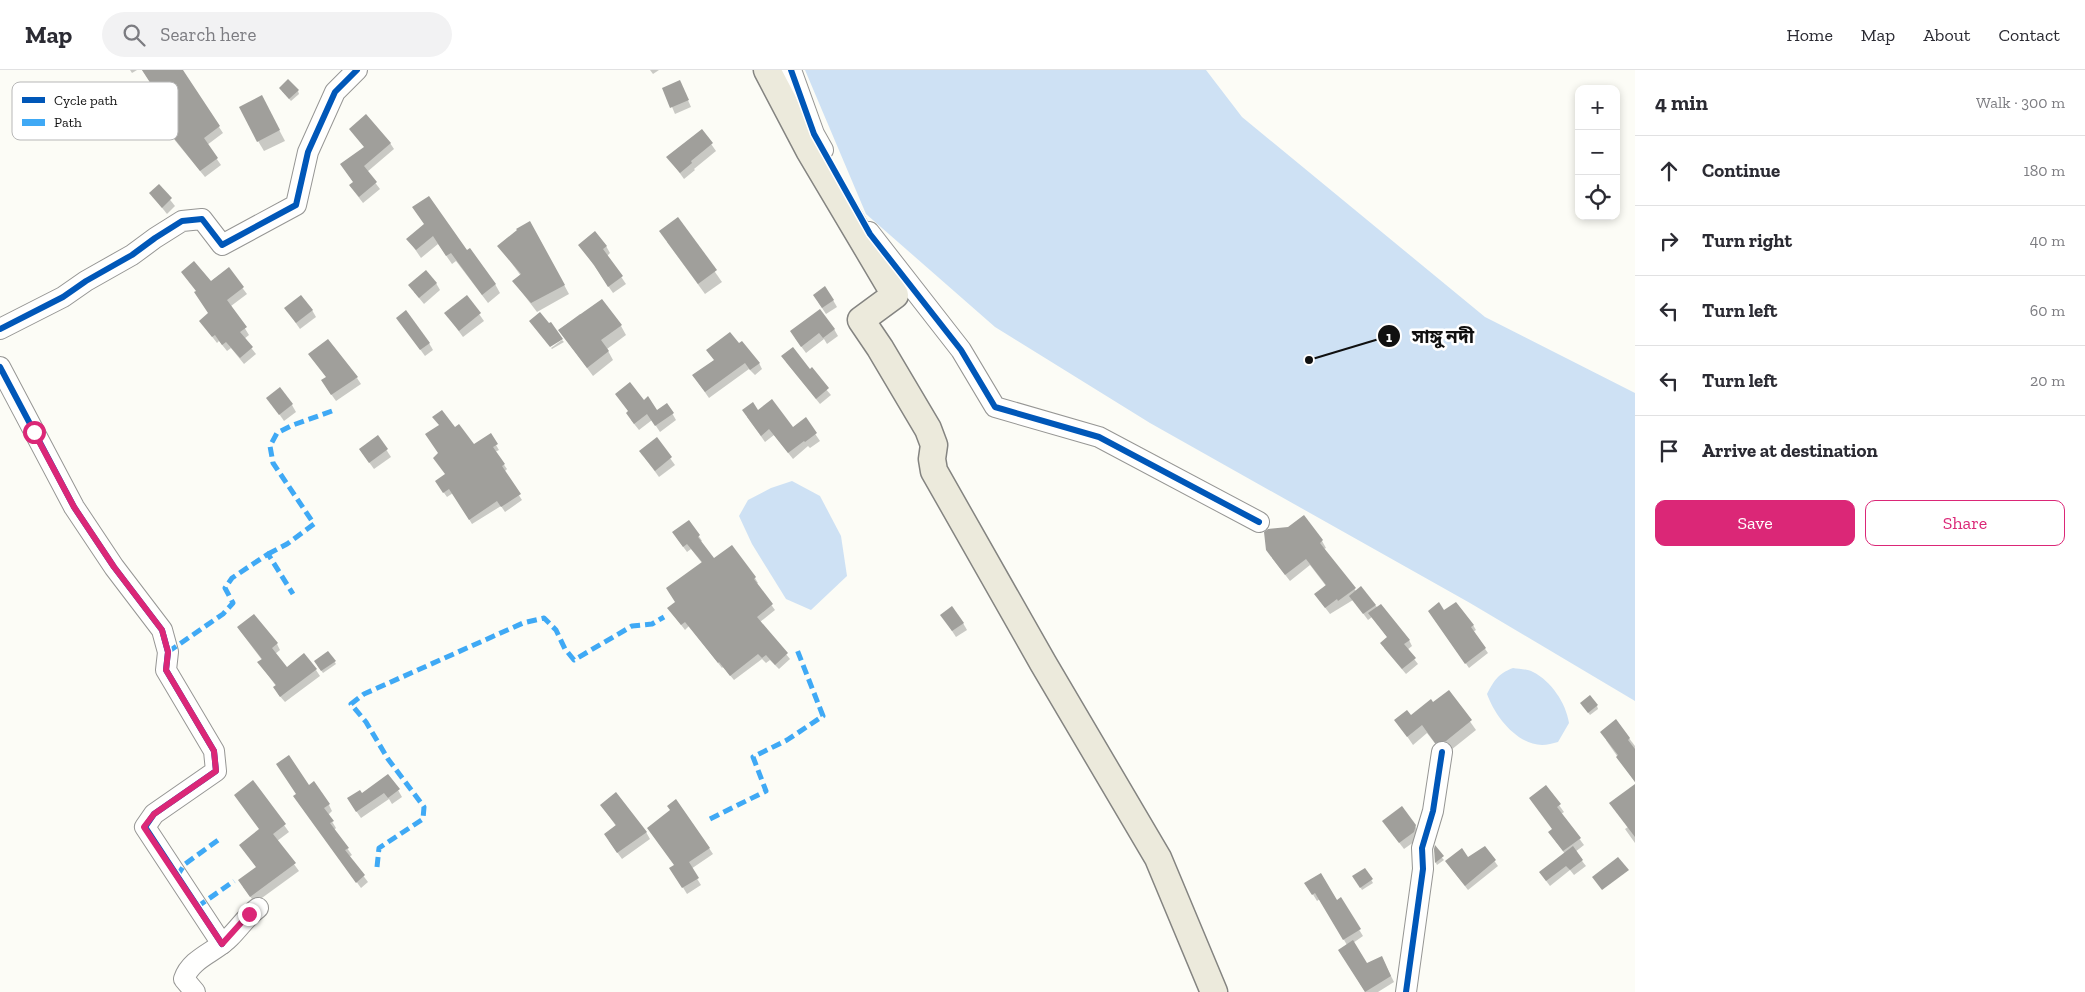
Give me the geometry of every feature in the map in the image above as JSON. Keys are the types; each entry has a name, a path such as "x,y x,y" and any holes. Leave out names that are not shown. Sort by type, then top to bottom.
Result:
{"main road":[{"path":"767,70 809,150 895,295 861,320 880,348 928,429 934,445 932,459 934,471 1009,605 1158,858 1214,992"}],"street":[{"path":"0,329 64,297 86,281 132,255 154,238 182,222 202,219 222,245 296,205 308,152 335,92 357,70"},
{"path":"791,70 814,134 870,234 961,350 995,407 1099,437 1259,522"},
{"path":"0,367 74,507 114,567 162,630 168,652 166,670 214,751 216,771 154,814 144,827 222,944"},
{"path":"1406,992 1423,869 1422,848 1433,811 1442,752"},
{"path":"195,992 184,979 187,970 222,944 249,914 258,908"}],"water":[{"path":"805,70 1206,70 1242,117 1485,317 1635,393 1635,701 1470,603 1150,423 995,327 866,214"},
{"path":"792,481 820,496 841,536 847,576 811,610 786,599 752,544 739,516 748,500 771,488"},
{"path":"1513,668 1533,672 1546,681 1557,693 1565,708 1569,723 1558,742 1542,745 1524,740 1501,720 1495,711 1487,694 1497,678"}],"building":[{"path":"142,70 183,70 220,126 204,138 218,158 200,171 175,140 178,140 178,82 150,82"},
{"path":"288,79 299,90 289,99 279,88"},
{"path":"680,80 689,100 670,108 662,88"},
{"path":"262,95 280,130 257,142 239,107"},
{"path":"366,114 391,143 364,166 377,182 359,197 349,185 353,182 340,164 364,147 349,129"},
{"path":"702,129 713,143 680,173 666,157"},
{"path":"159,184 172,198 162,208 149,193"},
{"path":"429,196 467,250 470,248 496,284 482,295 451,253 446,256 433,236 416,250 406,239 424,224 412,207"},
{"path":"678,217 717,270 698,284 659,231"},
{"path":"530,221 565,285 531,303 512,281 521,274 497,246 516,229"},
{"path":"595,231 607,246 603,249 623,276 608,287 578,245"},
{"path":"194,261 211,281 229,267 244,287 227,300 247,327 240,332 253,347 240,358 226,342 222,345 215,335 212,337 199,321 208,313 194,292 196,291 181,272"},
{"path":"426,270 437,283 419,298 408,285"},
{"path":"825,286 834,300 822,308 813,295"},
{"path":"301,295 313,310 296,323 284,308"},
{"path":"467,295 481,313 459,331 444,313"},
{"path":"602,299 622,325 601,340 609,351 587,368 558,330"},
{"path":"820,309 835,329 823,338 819,333 801,347 790,331"},
{"path":"406,310 430,343 420,350 396,318"},
{"path":"540,312 549,323 551,322 563,339 550,347 529,321"},
{"path":"730,332 739,343 742,341 760,363 750,370 745,363 705,392 692,375 714,360 706,350"},
{"path":"328,339 358,377 331,395 321,380 326,377 308,354"},
{"path":"793,347 810,369 812,367 829,388 816,399 781,356"},
{"path":"630,382 644,400 648,396 657,410 667,403 674,413 655,426 647,414 634,424 626,413 628,411 615,394"},
{"path":"280,387 293,404 279,415 266,398"},
{"path":"772,399 793,427 806,417 817,433 788,453 769,429 761,436 742,410 753,402 758,410"},
{"path":"442,410 455,427 459,424 474,444 491,433 498,444 493,447 505,464 502,466 521,494 501,507 497,501 469,520 449,489 443,493 435,481 445,474 433,458 438,453 425,434 439,425 432,417"},
{"path":"378,435 388,449 369,463 359,449"},
{"path":"657,437 672,457 655,471 639,451"},
{"path":"1304,515 1323,540 1320,543 1356,588 1325,608 1314,594 1326,585 1306,559 1285,575 1266,550 1264,532 1268,529 1288,527"},
{"path":"689,520 700,535 698,537 714,558 732,545 773,604 757,617 788,653 775,665 766,655 762,658 758,654 730,676 685,622 681,625 667,608 675,602 666,588 702,562 687,544 683,547 672,532"},
{"path":"1361,586 1376,605 1363,614 1349,596"},
{"path":"1439,602 1444,610 1456,602 1474,625 1471,627 1486,648 1465,664 1428,611"},
{"path":"1381,604 1410,640 1404,644 1416,658 1402,669 1380,643 1387,637 1368,613"},
{"path":"952,606 964,623 952,631 940,615"},
{"path":"254,614 278,643 272,648 287,667 304,653 317,669 280,697 273,687 276,685 257,662 262,659 237,627"},
{"path":"328,651 336,661 321,671 314,661"},
{"path":"1449,690 1472,720 1446,741 1435,743 1422,725 1407,737 1394,720 1407,710 1411,715 1431,699 1433,702"},
{"path":"1590,695 1598,705 1588,713 1580,703"},
{"path":"1616,719 1630,738 1628,740 1635,749 1635,782 1616,757 1618,755 1600,732"},
{"path":"289,755 309,785 314,781 330,804 324,808 334,821 330,823 349,848 345,850 365,875 356,883 293,796 296,794 276,764"},
{"path":"388,774 400,789 388,798 384,793 356,812 347,798 360,790 362,793"},
{"path":"253,780 286,824 273,834 296,863 250,897 238,880 256,867 239,845 259,829 234,795"},
{"path":"1635,784 1635,837 1609,803"},
{"path":"1546,785 1561,804 1557,807 1581,838 1563,851 1548,832 1552,829 1529,798"},
{"path":"616,792 647,832 617,853 604,834 616,825 600,805"},
{"path":"676,799 710,848 689,862 699,878 682,888 669,868 674,865 647,828 670,810 667,806"},
{"path":"1402,806 1416,825 1414,832 1399,843 1382,821"},
{"path":"1435,845 1444,856 1435,863 1434,849"},
{"path":"1485,846 1496,860 1465,886 1445,861 1462,848 1468,857"},
{"path":"1573,846 1583,860 1570,870 1566,866 1546,881 1539,872"},
{"path":"1618,857 1629,870 1602,890 1592,877"},
{"path":"1365,868 1373,879 1360,888 1352,876"},
{"path":"1321,873 1337,900 1341,897 1361,929 1343,940 1315,893 1312,895 1304,883"},
{"path":"1353,940 1367,963 1382,956 1391,976 1365,992 1338,950"}],"marked path":[{"path":"268,554 287,544 314,524 273,463 270,446 277,433 332,411"},
{"path":"168,652 223,614 233,603 225,588 232,578 268,554 293,594"},
{"path":"377,867 379,848 423,819 424,807 388,759 366,722 351,704 364,694 523,623 544,618 556,630 565,649 574,660 632,626 652,624 664,617"},
{"path":"710,819 766,791 753,757 787,740 823,716 796,647"},
{"path":"177,876 185,864 221,838"},
{"path":"197,907 234,881"}],"cycle path":[{"path":"0,329 63,297 86,281 132,255 182,221 202,219 222,245 296,205 308,152 335,92 357,70"},
{"path":"791,70 814,134 870,234 961,350 995,407 1099,437 1259,522"},
{"path":"0,367 74,507 114,567 162,630 168,652 166,670 214,751 216,771 154,814 145,827 222,944"},
{"path":"1406,992 1423,869 1422,848 1433,811 1442,752"}],"place":[{"name":"সাঙ্গু নদী","path":"1309,360"}],"route":[{"path":"34,432 74,507 114,567 162,630 168,652 166,670 214,751 216,771 154,814 144,827 222,944 249,914"}]}
